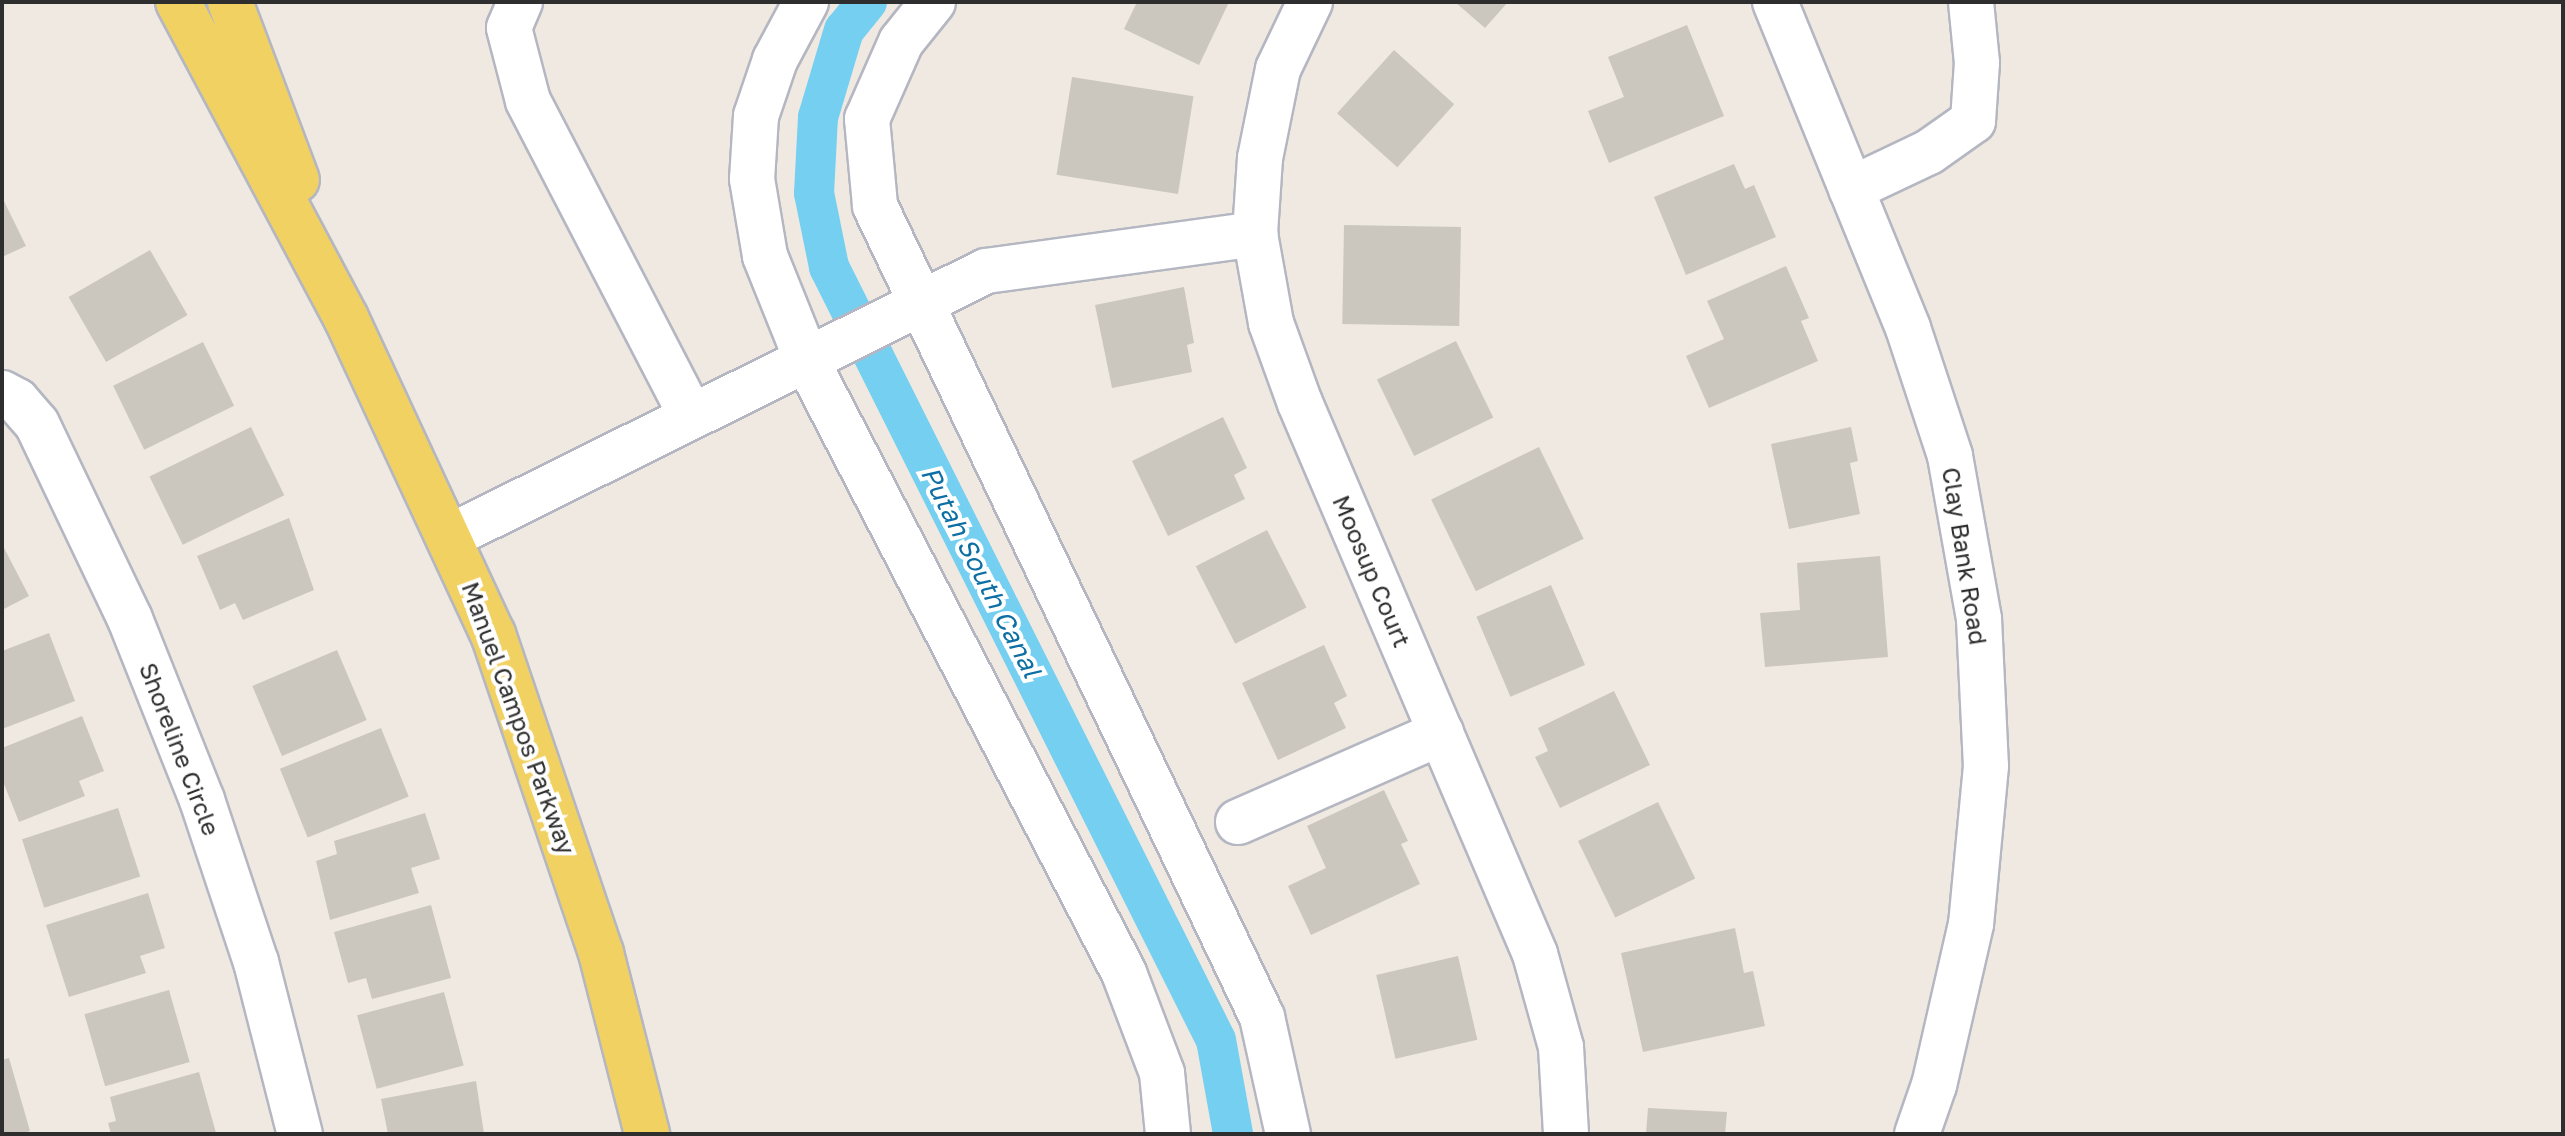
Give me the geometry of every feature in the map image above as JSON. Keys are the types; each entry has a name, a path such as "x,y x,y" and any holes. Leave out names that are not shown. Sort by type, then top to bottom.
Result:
{"main road":[{"name":"Manuel Campos Parkway","path":"178,2 346,318 451,536 541,766 601,953 647,1134"},
{"name":"Manuel Campos Parkway","path":"230,2 346,318"}],"street":[{"path":"806,2 775,60 756,116 752,179 765,256 823,355 1124,973 1162,1073 1168,1134"},
{"path":"933,2 901,42 867,119 875,206 909,311 1262,1017 1288,1134"},
{"name":"Moosup Court","path":"1310,2 1278,69 1260,158 1255,234 1271,323 1300,403 1535,954 1561,1047 1566,1134"},
{"name":"Clay Bank Road","path":"1775,2 1908,328 1950,456 1979,619 1986,766 1971,924 1934,1085 1917,1134"},
{"path":"1851,189 1929,152 1973,121 1977,63 1971,2"},
{"path":"509,11 528,101 690,414"},
{"path":"451,536 690,414 823,355 986,271 1255,234"},
{"name":"Shoreline Circle","path":"2,393 17,401 37,424 130,619 202,800 256,962 300,1134"},
{"path":"1238,822 1441,733"}],"building":[{"path":"1137,2 1229,2 1199,65 1124,29"},
{"path":"1455,2 1508,2 1485,28"},
{"path":"1687,25 1724,116 1609,163 1588,111 1624,97 1608,57"},
{"path":"1394,50 1454,104 1397,167 1337,113"},
{"path":"1072,77 1193,96 1178,194 1057,175"},
{"path":"1734,164 1745,189 1754,185 1776,237 1686,275 1654,197"},
{"path":"2,197 26,246 2,257"},
{"path":"1344,225 1461,227 1459,326 1342,324"},
{"path":"150,250 188,315 106,362 69,297"},
{"path":"1786,266 1809,318 1801,321 1818,361 1709,408 1686,356 1724,339 1707,301"},
{"path":"1184,287 1194,343 1187,345 1192,372 1112,388 1095,305"},
{"path":"1456,341 1493,417 1414,456 1377,380"},
{"path":"203,342 234,406 144,450 113,386"},
{"path":"1223,417 1247,468 1234,475 1245,499 1168,536 1132,461"},
{"path":"251,427 284,495 183,545 149,477"},
{"path":"1851,427 1858,461 1850,463 1860,514 1789,529 1771,444"},
{"path":"1539,447 1584,539 1476,591 1431,500"},
{"path":"289,518 314,590 243,620 235,603 220,610 197,556"},
{"path":"1267,530 1306,608 1235,644 1196,566"},
{"path":"2,544 29,596 2,610"},
{"path":"1880,556 1888,657 1765,667 1760,613 1800,610 1797,563"},
{"path":"1551,585 1585,665 1510,697 1476,617"},
{"path":"49,633 75,701 2,729 2,651"},
{"path":"1324,645 1347,696 1334,703 1346,728 1278,760 1242,683"},
{"path":"337,650 367,720 282,756 252,686"},
{"path":"1614,691 1650,765 1560,808 1535,757 1548,751 1538,728"},
{"path":"82,716 104,771 79,781 85,796 19,822 2,779 2,748"},
{"path":"381,728 409,797 308,837 280,769"},
{"path":"1384,790 1408,841 1401,844 1420,884 1311,935 1288,886 1326,868 1307,826"},
{"path":"1658,802 1695,878 1615,917 1578,841"},
{"path":"118,808 140,876 44,908 22,839"},
{"path":"425,813 440,859 411,868 419,893 330,920 316,861 337,854 334,841"},
{"path":"148,893 165,948 140,956 146,973 69,997 46,925"},
{"path":"431,905 451,978 372,999 366,978 348,983 334,932"},
{"path":"1735,928 1744,973 1753,971 1765,1026 1643,1052 1621,953"},
{"path":"1458,956 1477,1040 1395,1059 1376,975"},
{"path":"169,990 190,1062 105,1086 84,1014"},
{"path":"444,992 464,1065 377,1089 357,1015"},
{"path":"9,1058 30,1131 20,1134 2,1134 2,1060"},
{"path":"199,1072 216,1133 111,1134 108,1123 116,1121 110,1097"},
{"path":"476,1081 484,1134 388,1134 381,1099"},
{"path":"1648,1108 1727,1112 1725,1134 1646,1134"}],"waterway":[{"name":"Putah South Canal","path":"867,2 844,30 818,117 814,193 829,267 1216,1040 1233,1134"}]}
